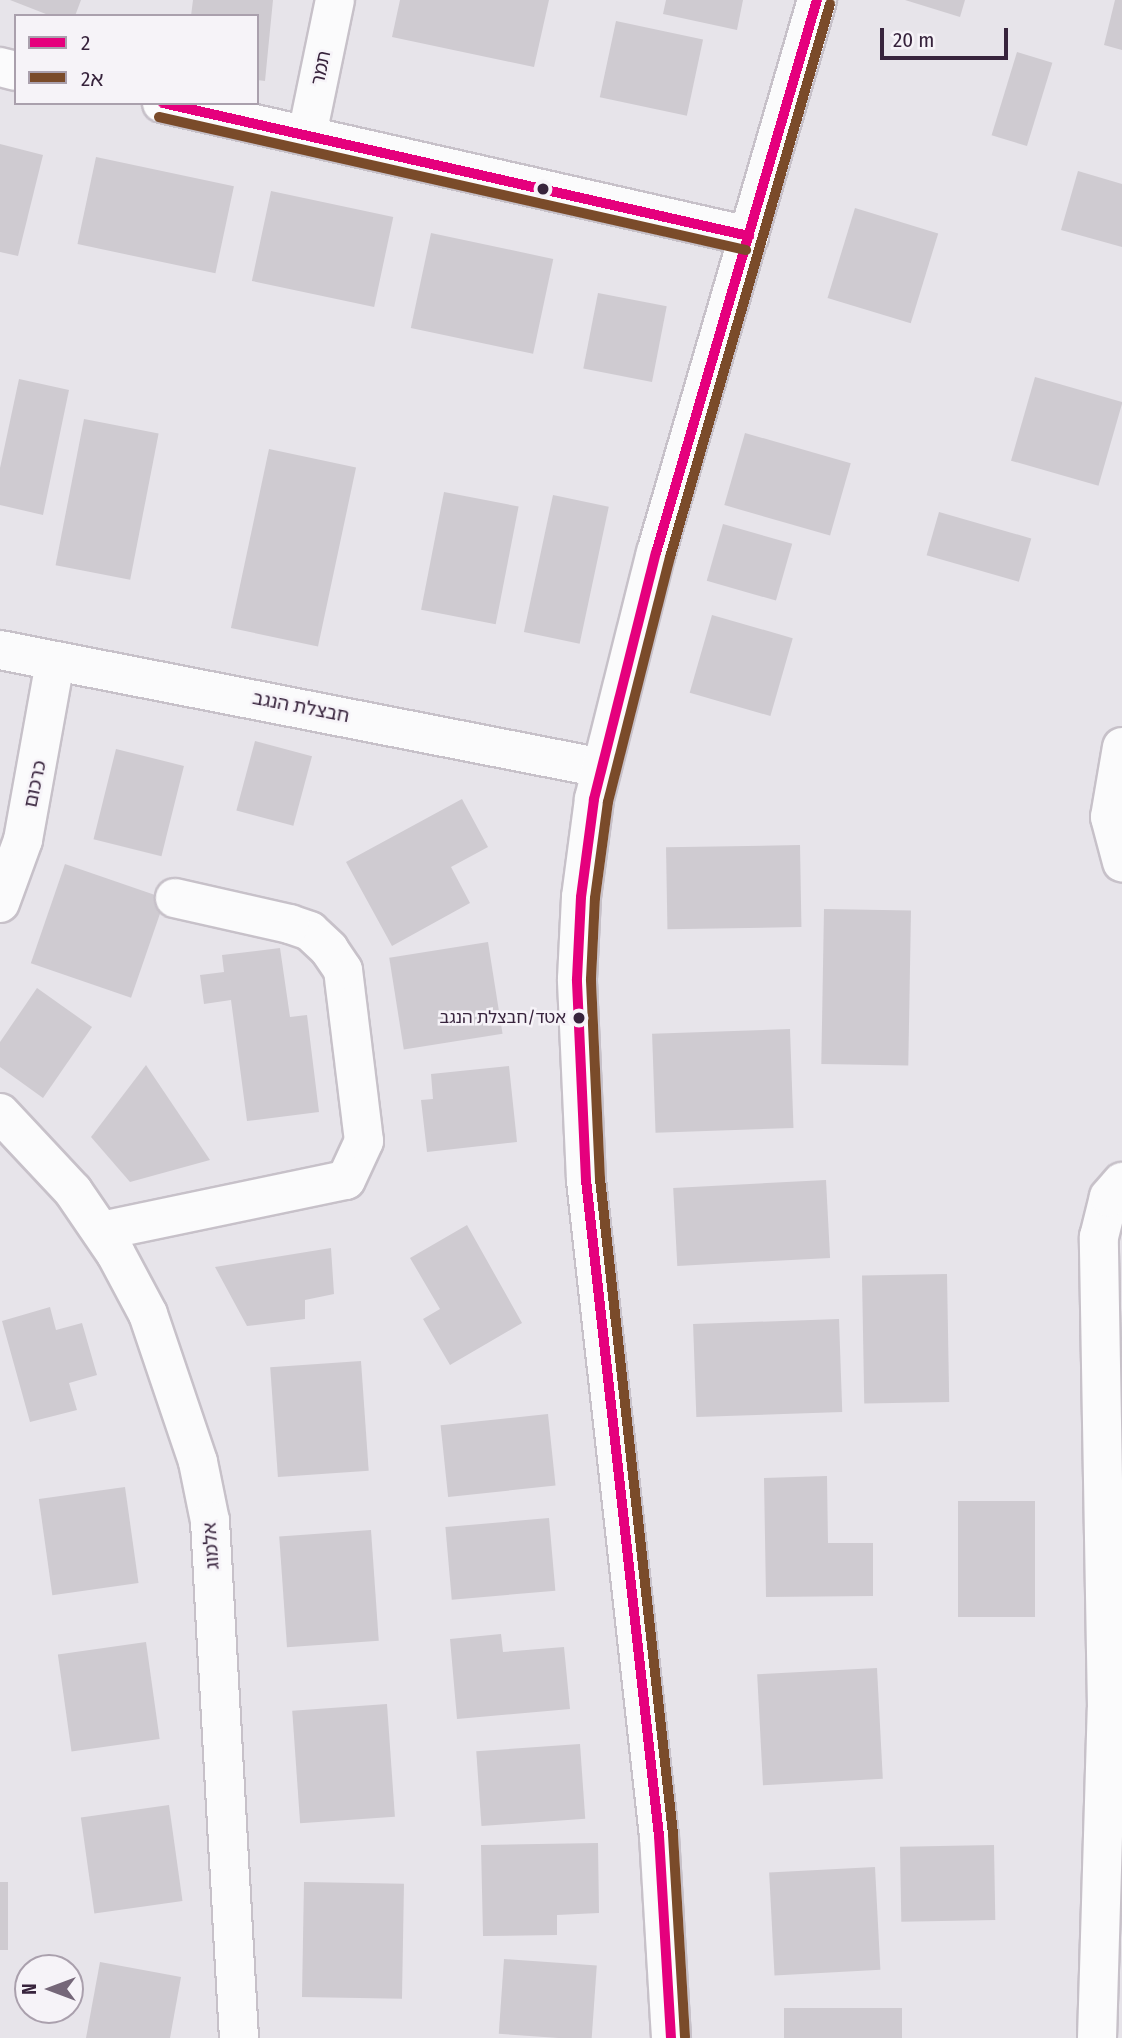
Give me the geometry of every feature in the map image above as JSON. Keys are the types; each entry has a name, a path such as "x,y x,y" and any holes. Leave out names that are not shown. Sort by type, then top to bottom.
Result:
{"street":[{"name":"תמר","path":"307,135 335,0"},
{"path":"671,2038 659,1836 586,1180 579,1070 581,897 602,768 656,553 817,0"},
{"path":"171,105 749,236"},
{"name":"חבצלת הנגב","path":"0,650 55,662 148,676 602,768"},
{"name":"כרכום","path":"0,903 23,840 55,662"},
{"path":"1122,747 1110,817 1122,862"},
{"path":"101,1231 346,1180 364,1142 343,970 329,949 310,931 290,924 175,898"},
{"name":"אלמוג","path":"0,1113 73,1191 101,1231 148,1314 179,1392 210,1521 239,2038"},
{"path":"1097,2038 1107,1709 1099,1237 1109,1197 1122,1182"}],"building":[{"path":"10,0 81,0 76,14 46,14"},
{"path":"193,0 273,0 265,81 259,80 259,14 191,14"},
{"path":"400,0 549,0 534,67 392,37"},
{"path":"666,0 743,0 737,30 663,14"},
{"path":"905,0 965,0 960,17"},
{"path":"1115,0 1122,0 1122,50 1104,45"},
{"path":"616,21 703,40 687,116 600,97"},
{"path":"1017,52 1052,63 1027,146 992,135"},
{"path":"0,144 43,155 18,256 0,252"},
{"path":"96,157 234,186 215,273 77,244"},
{"path":"1078,171 1122,184 1122,247 1061,230"},
{"path":"271,191 393,217 374,307 252,281"},
{"path":"855,208 938,233 911,323 828,298"},
{"path":"431,233 553,259 533,354 411,328"},
{"path":"598,293 667,306 652,382 583,369"},
{"path":"1035,377 1122,402 1098,486 1011,461"},
{"path":"19,379 69,390 43,515 0,505 0,468"},
{"path":"84,419 159,434 130,580 56,565"},
{"path":"745,433 851,463 830,535 724,505"},
{"path":"269,449 356,468 318,647 231,628"},
{"path":"444,492 519,507 496,624 421,610"},
{"path":"553,495 609,507 580,644 524,632"},
{"path":"939,512 1031,538 1019,582 927,555"},
{"path":"723,524 792,544 776,601 707,581"},
{"path":"712,615 793,638 770,716 690,693"},
{"path":"255,741 312,756 293,826 236,811"},
{"path":"116,749 184,766 161,856 94,839"},
{"path":"462,799 488,847 451,867 470,903 392,946 346,862"},
{"path":"800,845 801,927 667,929 666,847"},
{"path":"65,864 165,899 131,998 31,963"},
{"path":"824,909 911,911 908,1065 821,1064"},
{"path":"488,942 503,1034 404,1049 389,958"},
{"path":"280,948 290,1017 307,1015 319,1112 247,1121 231,1000 204,1004 200,975 224,972 222,955"},
{"path":"37,988 92,1027 43,1098 0,1067 0,1042"},
{"path":"790,1029 793,1128 656,1133 652,1034"},
{"path":"146,1065 210,1160 130,1182 91,1137"},
{"path":"509,1066 517,1142 427,1152 421,1100 433,1099 431,1074"},
{"path":"826,1180 830,1258 677,1266 673,1188"},
{"path":"467,1225 522,1323 450,1365 423,1319 440,1309 410,1258"},
{"path":"331,1248 334,1294 305,1300 305,1319 247,1326 215,1267"},
{"path":"947,1274 949,1402 864,1403 862,1275"},
{"path":"50,1307 56,1330 82,1323 97,1375 69,1383 77,1410 30,1422 2,1321"},
{"path":"839,1319 842,1412 696,1417 693,1324"},
{"path":"361,1361 369,1471 278,1477 270,1367"},
{"path":"548,1414 556,1486 448,1497 441,1425"},
{"path":"827,1476 828,1543 873,1543 873,1596 766,1597 764,1478"},
{"path":"125,1487 138,1583 52,1595 39,1499"},
{"path":"958,1501 1035,1501 1035,1617 958,1617"},
{"path":"549,1518 555,1591 452,1600 445,1527"},
{"path":"371,1530 379,1641 287,1647 279,1536"},
{"path":"501,1634 503,1652 564,1647 570,1709 457,1719 450,1639"},
{"path":"146,1642 160,1739 72,1751 58,1654"},
{"path":"877,1668 883,1779 763,1785 757,1674"},
{"path":"387,1704 395,1817 300,1823 292,1711"},
{"path":"580,1744 585,1819 481,1826 476,1751"},
{"path":"169,1805 182,1901 94,1913 81,1817"},
{"path":"598,1843 599,1913 557,1915 557,1935 483,1936 481,1845"},
{"path":"994,1845 995,1920 901,1922 900,1847"},
{"path":"875,1867 880,1970 775,1975 769,1873"},
{"path":"0,1882 8,1882 8,1950 0,1950"},
{"path":"304,1882 404,1884 402,1999 302,1997"},
{"path":"504,1959 597,1965 592,2038 499,2034"},
{"path":"100,1962 181,1977 170,2038 86,2038"},
{"path":"784,2008 902,2008 902,2038 784,2038"}],"transit line":[{"name":"2","path":"671,2038 659,1836 586,1180 577,979 581,897 594,799 656,553 817,0"},
{"name":"2א","path":"685,2037 673,1834 600,1179 591,979 595,898 608,802 670,557 830,4"},
{"name":"2","path":"172,105 749,236"},
{"name":"2א","path":"159,117 746,250"}],"place":[{"name":"אטד/חבצלת הנגב","path":"579,1018"}]}
